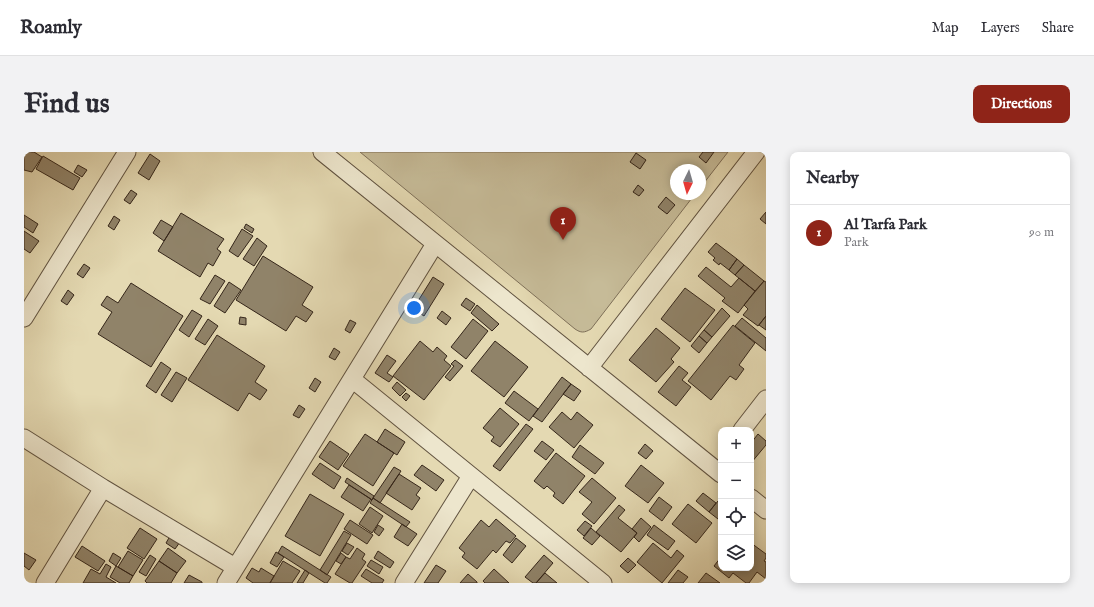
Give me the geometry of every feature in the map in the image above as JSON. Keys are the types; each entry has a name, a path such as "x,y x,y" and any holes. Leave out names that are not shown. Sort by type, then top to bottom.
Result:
{"street":[{"path":"24,318 127,152"},
{"path":"322,152 589,368 718,466"},
{"path":"589,368 756,152"},
{"path":"226,583 435,244"},
{"path":"352,379 603,583"},
{"path":"744,427 766,399"},
{"path":"24,438 103,488 235,567"},
{"path":"404,583 471,476"},
{"path":"45,583 103,488"},
{"path":"752,499 766,510"}],"shaded area":[{"path":"360,152 728,152 706,180 706,164 670,164 670,200 690,200 591,329 583,332 575,329"}],"building":[{"path":"24,152 34,152 42,157 32,172 24,170"},
{"path":"703,152 714,152 706,163 699,157"},
{"path":"636,153 646,160 640,169 630,162"},
{"path":"150,154 160,161 149,180 138,173"},
{"path":"43,156 80,178 73,190 36,169"},
{"path":"78,165 87,170 82,177 74,172"},
{"path":"638,185 644,190 639,196 633,192"},
{"path":"131,190 137,194 130,204 124,200"},
{"path":"666,197 675,205 667,214 658,207"},
{"path":"766,212 766,224 760,219"},
{"path":"181,213 224,239 217,249 221,252 213,266 208,263 200,277 158,251"},
{"path":"24,215 38,224 33,233 24,227"},
{"path":"114,216 120,220 114,230 108,226"},
{"path":"161,220 173,227 164,241 153,233"},
{"path":"246,224 254,229 252,233 244,228"},
{"path":"242,229 253,236 238,257 229,251"},
{"path":"24,231 39,241 30,253 24,249"},
{"path":"257,238 267,246 254,266 243,259"},
{"path":"716,243 737,259 729,270 713,260 715,258 708,252"},
{"path":"263,256 313,287 302,305 313,312 306,322 296,316 286,331 236,300"},
{"path":"737,259 744,265 735,275 729,270"},
{"path":"84,264 90,268 83,278 77,274"},
{"path":"744,265 764,281 755,291 735,275"},
{"path":"706,267 731,287 739,278 755,291 738,313 722,301 725,298 698,276"},
{"path":"215,275 225,281 210,304 200,299"},
{"path":"433,277 444,284 424,316 413,309"},
{"path":"764,281 766,282 766,316 758,326 743,315 748,309 744,305"},
{"path":"229,282 241,290 225,313 214,306"},
{"path":"131,283 183,316 151,367 98,334 112,312 101,305 107,296 118,303"},
{"path":"685,288 715,310 690,342 661,319"},
{"path":"68,290 74,295 67,305 61,301"},
{"path":"466,298 475,304 470,311 461,305"},
{"path":"477,305 499,324 492,331 471,313"},
{"path":"722,308 730,316 712,337 704,330"},
{"path":"192,310 202,316 189,337 179,330"},
{"path":"442,311 451,318 446,325 437,318"},
{"path":"766,316 766,330 759,325"},
{"path":"240,317 246,318 246,325 239,324"},
{"path":"742,318 766,338 766,351 735,326"},
{"path":"208,319 218,326 205,345 195,339"},
{"path":"473,319 488,331 466,359 451,347"},
{"path":"350,320 356,323 350,333 345,330"},
{"path":"733,325 755,343 739,365 744,369 736,380 730,376 711,400 688,381"},
{"path":"656,328 680,348 671,359 674,362 656,382 629,360"},
{"path":"704,330 712,337 707,343 699,336"},
{"path":"217,335 265,366 255,382 267,390 260,400 249,393 238,411 188,380"},
{"path":"699,336 707,343 699,353 691,346"},
{"path":"420,341 433,352 437,347 447,356 444,360 451,366 424,400 393,376"},
{"path":"495,341 528,367 504,397 471,371"},
{"path":"334,348 340,352 335,360 329,357"},
{"path":"387,355 396,361 387,373 393,377 389,382 375,373"},
{"path":"455,360 463,366 450,381 445,377 454,366 451,364"},
{"path":"161,362 171,369 156,393 146,386"},
{"path":"679,366 688,373 682,380 691,387 676,406 658,392"},
{"path":"176,372 187,378 172,402 161,395"},
{"path":"562,377 571,384 542,422 533,416"},
{"path":"315,378 321,382 315,392 309,388"},
{"path":"397,382 406,390 400,396 392,388"},
{"path":"571,384 581,391 574,401 563,394"},
{"path":"514,391 538,409 529,421 505,403"},
{"path":"406,393 410,396 406,401 402,397"},
{"path":"299,405 305,409 299,418 293,415"},
{"path":"500,408 519,424 500,447 491,441 494,437 483,428"},
{"path":"562,412 571,420 577,412 593,425 574,448 549,427"},
{"path":"526,424 533,429 500,471 493,466"},
{"path":"385,429 405,442 397,455 377,442"},
{"path":"365,434 394,453 373,486 343,466"},
{"path":"758,434 766,441 766,445 754,459 754,439"},
{"path":"330,441 349,454 338,470 319,457"},
{"path":"542,441 554,450 546,460 534,451"},
{"path":"645,444 653,451 646,459 638,453"},
{"path":"580,445 604,463 595,474 572,457"},
{"path":"556,453 585,476 563,504 553,496 555,493 547,486 544,489 534,481"},
{"path":"320,463 341,477 334,489 312,474"},
{"path":"422,465 444,480 436,491 414,475"},
{"path":"641,465 664,483 648,503 625,486"},
{"path":"394,467 401,471 380,503 373,498"},
{"path":"399,474 421,488 416,495 420,498 412,510 386,493"},
{"path":"347,478 374,496 372,500 345,482"},
{"path":"592,478 616,498 594,524 582,514 592,502 579,492"},
{"path":"349,485 371,499 363,511 341,497"},
{"path":"703,493 716,503 709,512 696,501"},
{"path":"310,494 344,514 320,556 285,536"},
{"path":"659,497 672,507 662,521 649,511"},
{"path":"373,498 410,522 406,527 370,503"},
{"path":"718,501 718,519 709,512"},
{"path":"688,504 712,523 696,543 672,524"},
{"path":"619,505 625,510 618,518 637,533 621,552 596,532"},
{"path":"370,507 383,516 372,533 359,524"},
{"path":"641,518 651,527 639,542 634,537 637,533 632,529"},
{"path":"496,519 516,536 510,543 506,541 496,553 493,550 477,569 462,557 465,553 459,548 481,520 489,527"},
{"path":"350,520 373,535 367,544 344,529"},
{"path":"585,521 592,526 584,536 577,530"},
{"path":"402,524 417,534 408,546 394,537"},
{"path":"378,525 384,529 379,536 374,532"},
{"path":"654,525 675,541 668,550 647,535"},
{"path":"140,528 157,539 144,559 127,548"},
{"path":"591,528 600,536 592,545 583,538"},
{"path":"344,531 351,535 327,575 320,570"},
{"path":"170,536 180,542 175,549 166,543"},
{"path":"516,538 526,546 512,563 503,555"},
{"path":"347,543 354,547 348,555 342,551"},
{"path":"653,543 671,558 677,550 684,556 662,583 637,562"},
{"path":"754,545 766,554 764,561 766,562 766,579 757,572 749,583 746,583 733,573 729,578 720,571 754,571"},
{"path":"82,546 105,561 98,571 75,557"},
{"path":"282,546 331,577 327,583 278,553"},
{"path":"168,548 186,561 177,573 159,561"},
{"path":"357,548 365,554 362,559 366,562 352,583 350,583 335,574 346,557 350,559"},
{"path":"128,551 143,560 133,576 118,567"},
{"path":"378,551 394,562 390,568 374,558"},
{"path":"276,552 284,557 277,567 270,563"},
{"path":"24,553 36,560 29,570 24,566"},
{"path":"113,553 121,558 116,566 109,561"},
{"path":"341,553 346,557 341,564 336,561"},
{"path":"150,555 156,559 146,576 139,572"},
{"path":"544,555 553,563 536,583 533,583 525,577"},
{"path":"628,558 636,565 628,573 620,566"},
{"path":"371,560 383,567 379,574 367,566"},
{"path":"159,561 177,573 171,583 147,583 145,581"},
{"path":"283,561 300,571 292,583 270,583"},
{"path":"718,561 718,569 714,566"},
{"path":"106,564 111,567 106,577 116,583 83,583 91,569 100,574"},
{"path":"436,565 446,571 438,583 424,583"},
{"path":"116,566 133,576 129,583 120,583 110,577"},
{"path":"252,568 259,572 261,568 274,576 270,583 253,583 246,578"},
{"path":"366,569 384,580 382,583 372,583 361,576"},
{"path":"494,569 509,583 485,583 483,581"},
{"path":"305,570 309,573 303,583 297,583"},
{"path":"678,570 688,577 683,583 668,583"},
{"path":"545,573 557,583 536,583"},
{"path":"706,573 720,583 698,583"},
{"path":"468,574 477,582 477,583 460,583"},
{"path":"189,575 202,582 202,583 184,583"}],"place":[{"name":"Al Tarfa Park","path":"563,240"}]}
